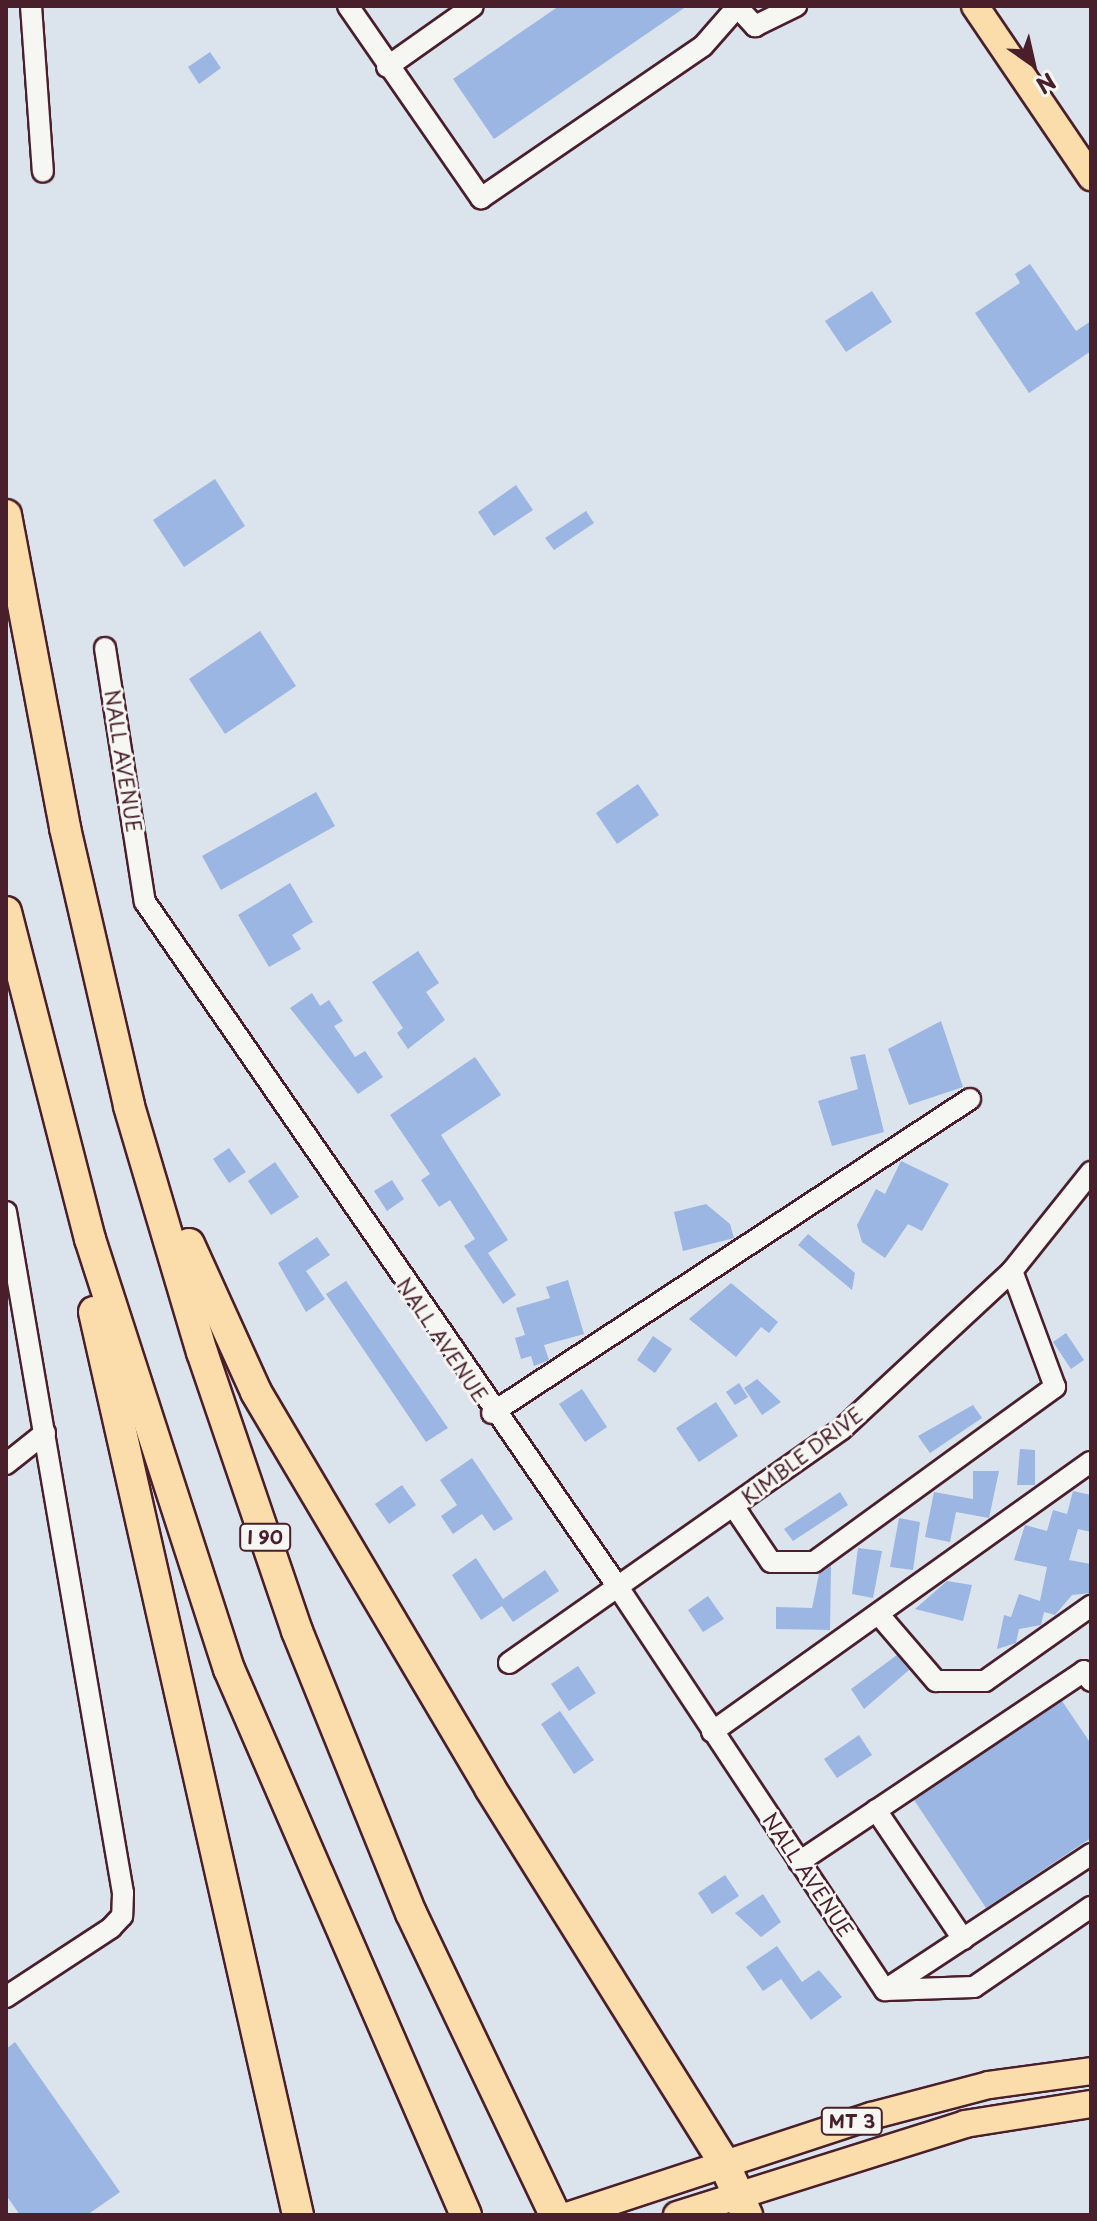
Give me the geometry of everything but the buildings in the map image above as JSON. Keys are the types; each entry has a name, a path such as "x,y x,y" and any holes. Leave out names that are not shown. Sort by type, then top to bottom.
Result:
{"highway":[{"name":"I 90","path":"6,515 65,828 129,1106 292,1616 411,1913 555,2215"},
{"path":"65,828 197,1270 256,1392 482,1775 723,2161 743,2205"},
{"path":"6,912 90,1239 229,1669 466,2215"},
{"path":"90,1239 92,1301 114,1408 298,2215"}],"main road":[{"path":"975,6 1091,177"},
{"name":"MT 3","path":"570,2215 723,2161 989,2085 1091,2071"},
{"name":"MT 3","path":"677,2215 743,2205 965,2124 1091,2104"}],"street":[{"path":"31,6 43,172"},
{"path":"348,6 387,67 481,198 703,46 740,8 755,26 796,6"},
{"path":"387,67 473,6"},
{"name":"NALL AVENUE","path":"105,648 145,902 492,1413 620,1590 885,1990"},
{"path":"492,1413 970,1099"},
{"name":"KIMBLE DRIVE","path":"509,1663 620,1590 842,1429 1012,1271 1091,1172"},
{"path":"6,1212 123,1893 122,1916 86,1945 6,1997"},
{"path":"734,1507 771,1562 814,1562 1055,1387 1012,1271"},
{"path":"6,1464 45,1433"},
{"path":"712,1732 880,1616 1091,1462"},
{"path":"880,1616 936,1681 985,1681 1091,1606"},
{"path":"799,1862 1084,1671 1091,1681"},
{"path":"876,1810 963,1939"},
{"path":"885,1990 1091,1854"},
{"path":"885,1990 974,1987 1091,1907"}]}
